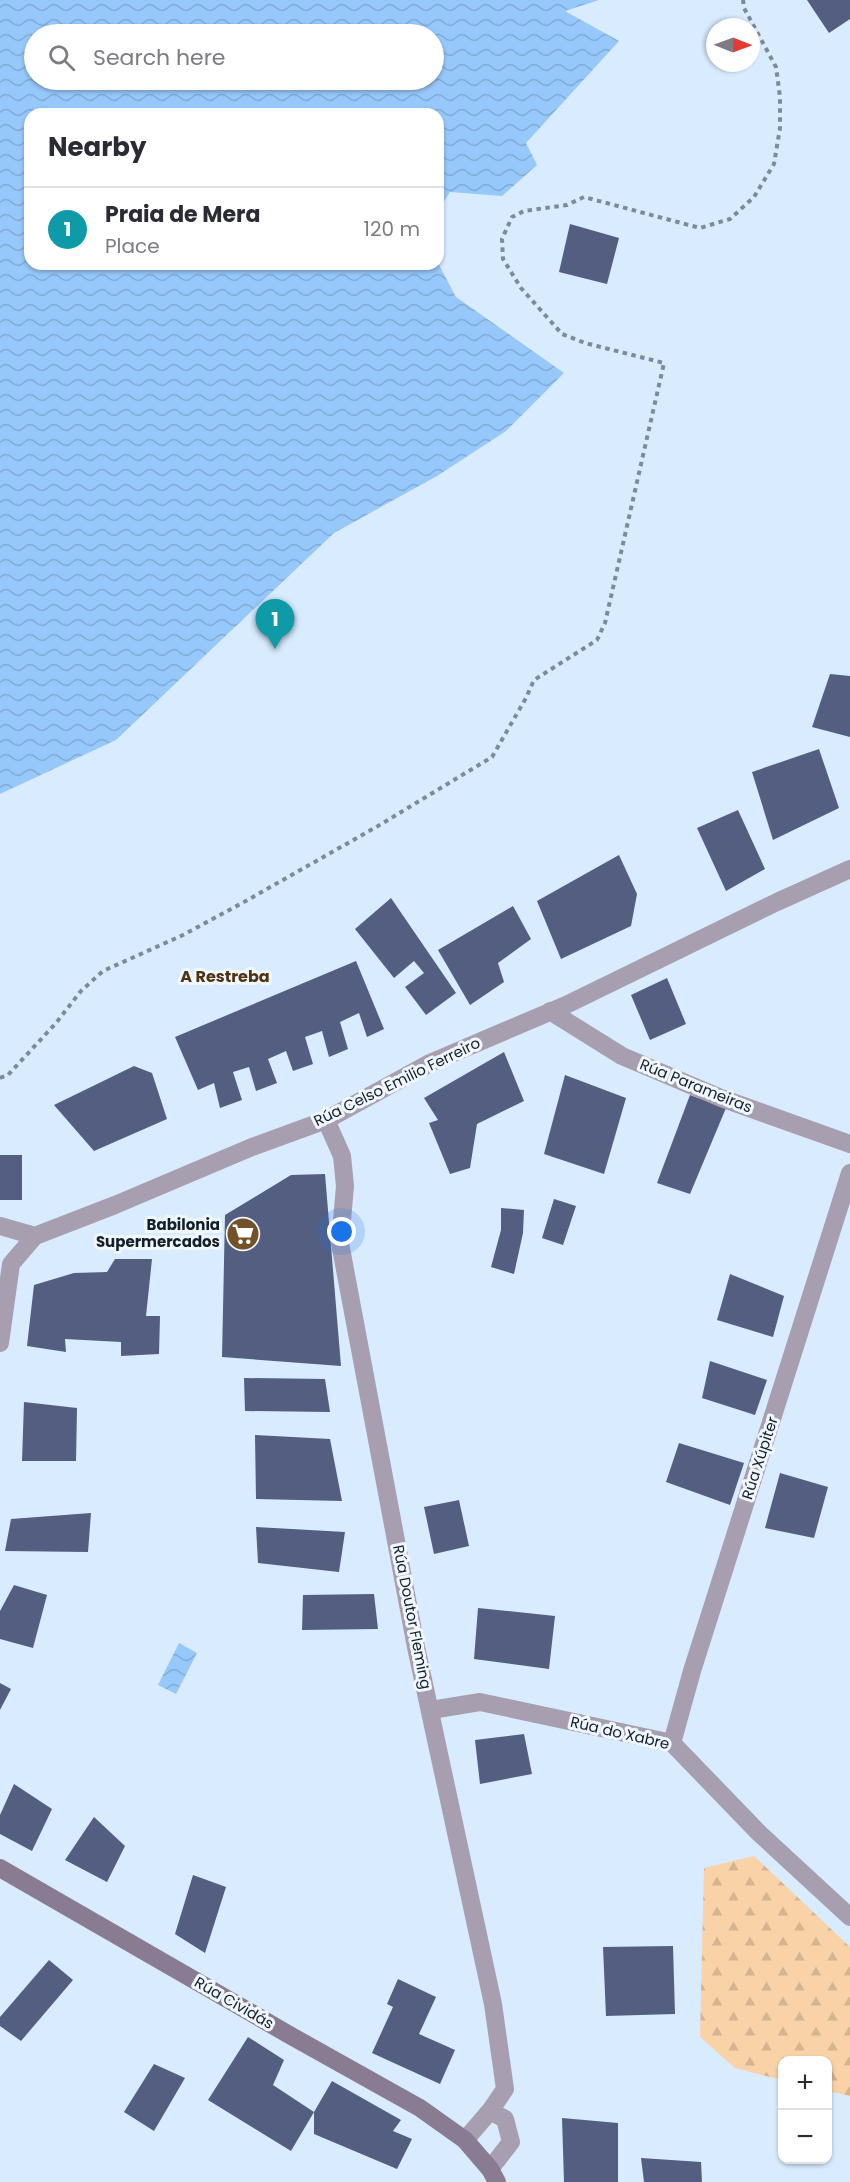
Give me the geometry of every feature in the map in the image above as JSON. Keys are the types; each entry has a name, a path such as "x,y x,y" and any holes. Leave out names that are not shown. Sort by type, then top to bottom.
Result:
{"main road":[{"name":"Rúa Cividás","path":"0,1868 420,2108 465,2140"},
{"path":"465,2140 494,2176"}],"street":[{"name":"Rúa Celso Emilio Ferreiro","path":"34,1236 115,1205 252,1146 326,1120 430,1063 550,1011 850,869"},
{"name":"Rúa Parameiras","path":"550,1011 622,1056 721,1098 850,1144"},
{"name":"Rúa Doutor Fleming","path":"326,1120 342,1156 345,1186 340,1243 414,1635 493,2004 506,2089 465,2140"},
{"name":"Rúa Xúpiter","path":"672,1743 692,1671 850,1173"},
{"path":"0,1226 34,1236 11,1263 0,1343"},
{"name":"Rúa do Xabre","path":"431,1710 480,1702 672,1743 759,1833 850,1917"},
{"path":"490,2111 505,2119 511,2142 494,2176"}],"path":[{"path":"0,1078 8,1075 56,1023 81,991 103,971 183,935 244,902 378,826 492,757 534,680 597,640 604,623 664,363 585,343 562,334 521,288 503,259 502,239 512,217 524,211 567,205 584,197 700,228 730,219 754,197 774,164 780,128 780,97 776,67 744,8 743,0"}],"green space":[{"path":"754,1856 850,1947 850,2096 832,2092 832,2056 778,2056 778,2079 735,2068 700,2037 704,1868"}],"water":[{"path":"0,0 599,0 565,11 619,41 526,143 537,165 502,196 450,192 444,202 444,108 24,108 24,270 442,270 456,297 564,373 506,431 437,476 334,533 116,740 0,794"},
{"path":"179,1643 197,1653 176,1694 158,1685"}],"building":[{"path":"807,0 850,0 850,19 829,33"},
{"path":"570,224 619,238 607,284 559,272"},
{"path":"830,674 850,676 850,737 812,727"},
{"path":"819,749 839,808 773,840 752,772"},
{"path":"738,810 765,869 726,891 697,828"},
{"path":"619,855 637,894 631,926 561,959 537,901"},
{"path":"391,898 456,993 426,1015 405,987 424,973 414,961 394,978 355,929"},
{"path":"513,906 531,939 498,963 504,982 470,1005 438,950"},
{"path":"356,961 384,1029 367,1037 359,1013 340,1022 348,1049 329,1057 322,1031 305,1037 313,1064 293,1071 286,1051 268,1059 277,1083 256,1091 249,1067 233,1072 242,1100 220,1108 214,1083 198,1090 175,1037"},
{"path":"667,978 686,1024 650,1040 631,995"},
{"path":"504,1052 524,1101 477,1124 470,1168 450,1174 429,1123 438,1120 424,1098"},
{"path":"134,1066 152,1073 167,1119 94,1151 54,1105"},
{"path":"565,1075 626,1098 604,1174 544,1154"},
{"path":"690,1095 726,1108 690,1194 657,1183"},
{"path":"0,1155 22,1155 22,1200 0,1200"},
{"path":"325,1174 341,1366 222,1357 225,1215 291,1175"},
{"path":"554,1199 576,1206 563,1245 542,1238"},
{"path":"501,1208 524,1210 523,1233 514,1274 491,1267 501,1230"},
{"path":"115,1259 152,1259 146,1316 160,1316 159,1354 121,1356 121,1342 65,1339 66,1352 27,1346 34,1285 74,1273 107,1272"},
{"path":"730,1274 784,1296 773,1337 717,1320"},
{"path":"710,1361 767,1380 755,1415 702,1398"},
{"path":"244,1378 325,1379 330,1412 245,1411"},
{"path":"24,1402 77,1408 76,1461 22,1461"},
{"path":"255,1435 330,1439 342,1501 256,1499"},
{"path":"679,1443 744,1463 730,1505 666,1482"},
{"path":"780,1473 828,1487 814,1538 765,1528"},
{"path":"459,1500 469,1546 434,1554 424,1507"},
{"path":"91,1513 88,1552 5,1551 11,1519"},
{"path":"256,1527 345,1532 339,1572 258,1563"},
{"path":"14,1585 47,1595 33,1648 0,1639 0,1611"},
{"path":"374,1594 378,1629 302,1630 303,1595"},
{"path":"478,1608 555,1616 549,1669 474,1659"},
{"path":"0,1683 11,1689 0,1710"},
{"path":"524,1734 532,1774 480,1784 475,1740"},
{"path":"14,1784 52,1809 32,1851 0,1834 0,1815"},
{"path":"94,1817 125,1846 107,1882 65,1860"},
{"path":"193,1875 226,1887 205,1953 175,1934"},
{"path":"673,1946 675,2014 606,2016 603,1947"},
{"path":"49,1960 73,1980 21,2041 0,2026 0,2017"},
{"path":"398,1979 436,1997 419,2034 455,2050 440,2084 372,2053 393,2007 387,2004"},
{"path":"248,2037 284,2060 273,2085 314,2112 291,2151 208,2100"},
{"path":"154,2064 185,2078 154,2131 124,2112"},
{"path":"332,2081 401,2120 393,2131 412,2139 397,2169 314,2134 314,2112"},
{"path":"562,2118 618,2123 618,2182 564,2182"},
{"path":"641,2158 701,2162 702,2182 644,2182"}],"place":[{"name":"Praia de Mera","path":"275,649"},
{"name":"Babilonia Supermercados","path":"243,1234"}],"district":[{"name":"A Restreba","path":"225,976"}]}
